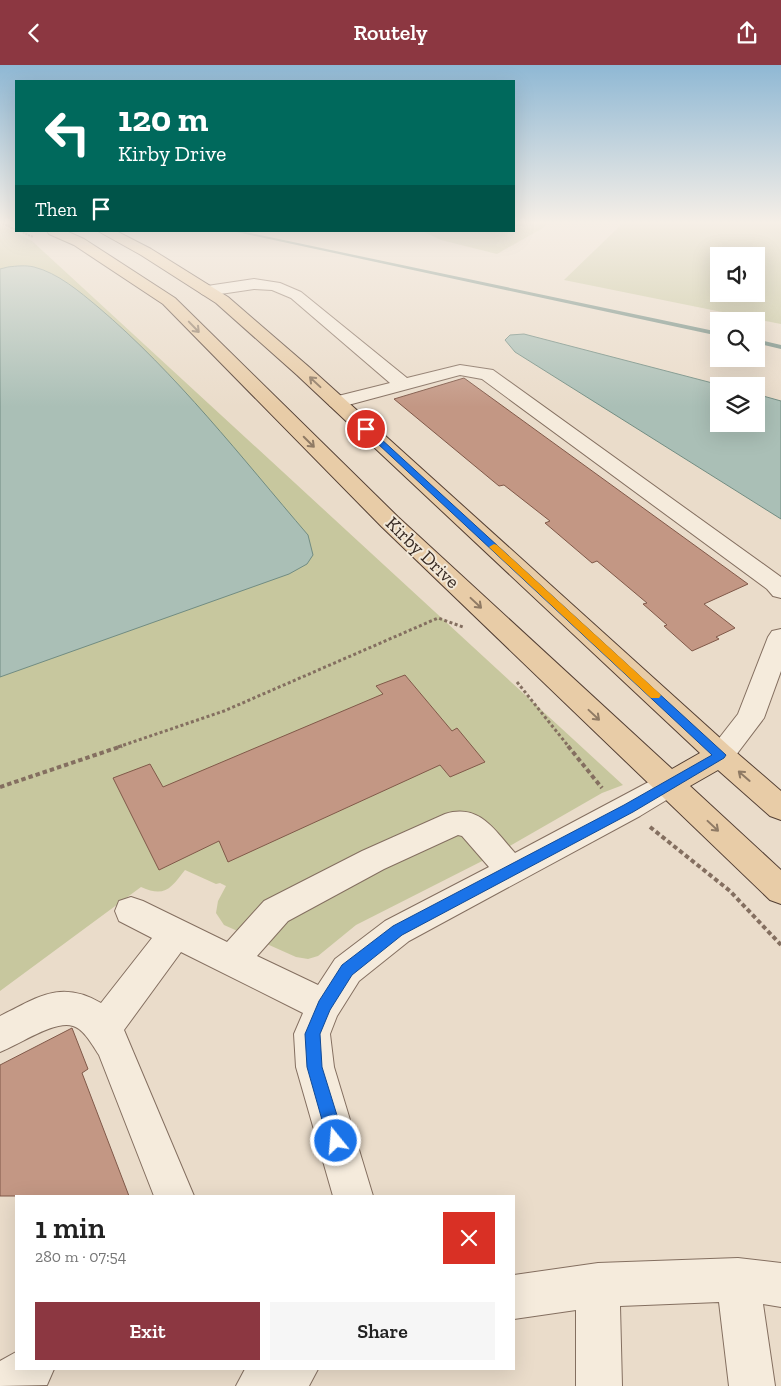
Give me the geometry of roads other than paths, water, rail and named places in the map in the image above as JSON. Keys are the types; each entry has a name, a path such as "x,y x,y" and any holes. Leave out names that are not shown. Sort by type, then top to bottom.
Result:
{"main road":[{"name":"Kirby Drive","path":"143,284 169,301 390,521 781,890"},
{"path":"195,284 222,301 337,402 720,755 781,808"},
{"path":"668,785 720,755"}],"street":[{"path":"206,291 254,284 275,286 296,295 404,385"},
{"path":"337,402 460,370 487,374 775,584 781,591"},
{"path":"720,755 750,718 781,637"},
{"path":"353,1195 314,1067 312,1034 324,1006 347,970 397,931 629,808 668,785"},
{"path":"232,960 276,911 374,859 456,823 471,825 510,871"},
{"path":"132,911 324,1006"},
{"path":"103,1029 176,933"},
{"path":"0,1035 54,1008 72,1009 87,1014 103,1029 113,1045 174,1195"},
{"path":"738,1280 752,1386"},
{"path":"515,1297 598,1285 738,1280 781,1285"},
{"path":"598,1285 599,1386"},
{"path":"2,1386 29,1370"},
{"path":"258,1386 293,1370"}],"waterway":[{"path":"482,284 710,332"},
{"path":"765,343 781,347"}]}
